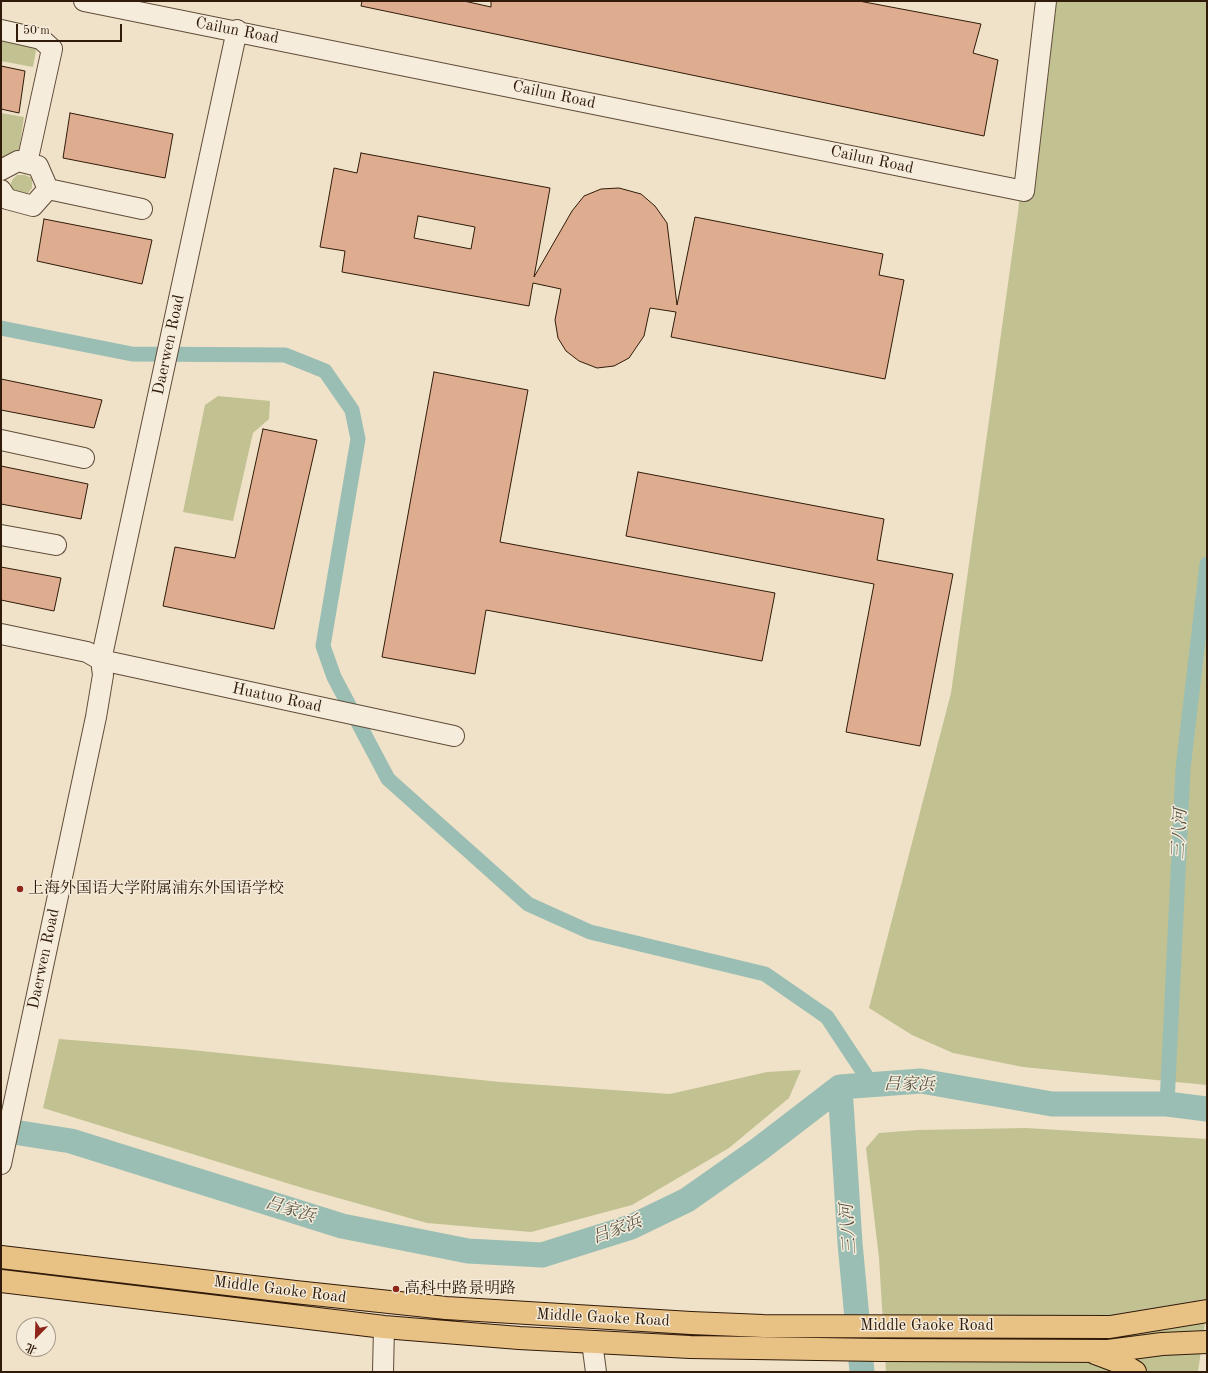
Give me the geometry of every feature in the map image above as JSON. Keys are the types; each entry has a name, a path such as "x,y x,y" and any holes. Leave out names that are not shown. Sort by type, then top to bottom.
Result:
{"main road":[{"name":"Middle Gaoke Road","path":"1,1257 295,1292 446,1308 691,1323 834,1326 1110,1327 1207,1311"},
{"name":"Middle Gaoke Road","path":"1,1281 384,1327 592,1342 690,1347 836,1350 1108,1351 1162,1344 1207,1342"},
{"path":"1088,1351 1119,1362 1136,1372"}],"street":[{"name":"Cailun Road","path":"84,1 237,30 1024,191 1046,1"},
{"path":"1,30 41,39 52,49 27,163"},
{"name":"Daerwen Road","path":"1,1164 15,1067 92,672 101,660 237,30"},
{"path":"1,170 18,161 38,166 48,189"},
{"path":"1,190 7,199 33,206 48,189"},
{"path":"48,189 142,209"},
{"path":"1,440 84,458"},
{"path":"1,535 56,545"},
{"name":"Huatuo Road","path":"1,634 87,652 101,660 454,736"},
{"name":"Huatuo Road","path":"1,644 85,663 101,660"},
{"name":"Daerwen Road","path":"1,1105 15,1067"},
{"path":"383,1372 384,1327"},
{"path":"592,1342 596,1372"}],"green space":[{"path":"1039,1 1207,1 1207,1085 1023,1067 953,1053 912,1035 869,1008 951,693 1018,212"},
{"path":"1,37 37,45 33,67 1,61"},
{"path":"1,113 24,117 19,150 1,159"},
{"path":"17,175 25,175 32,178 32,188 25,197 16,194 10,188 12,180"},
{"path":"218,396 270,401 269,419 253,433 233,521 183,512 205,405"},
{"path":"59,1039 182,1049 500,1082 670,1094 767,1072 801,1070 789,1098 729,1148 632,1205 531,1232 427,1223 306,1189 43,1108"},
{"path":"1026,1128 1207,1139 1207,1308 1198,1372 886,1372 879,1258 866,1148 879,1133 918,1130"}],"building":[{"path":"362,1 464,1 491,7 491,1 859,1 981,24 973,53 998,60 984,136 361,6"},
{"path":"1,66 25,71 19,113 1,109"},
{"path":"70,113 173,134 165,178 63,158"},
{"path":"361,153 550,188 534,277 572,211 584,196 601,189 619,188 641,194 655,206 667,223 677,305 695,217 883,254 879,275 904,280 885,379 671,337 676,312 650,308 644,336 629,358 614,366 597,368 579,361 566,351 558,338 555,320 561,289 533,283 529,306 342,272 345,251 320,247 334,168 357,173","holes":["418,216 475,227 471,249 414,238"]},
{"path":"44,219 152,240 142,284 37,261"},
{"path":"434,372 528,390 500,542 775,593 762,661 486,610 475,674 382,657"},
{"path":"1,379 102,400 94,428 1,410"},
{"path":"263,429 317,440 274,629 163,606 175,547 235,558"},
{"path":"1,466 88,484 81,519 1,504"},
{"path":"638,472 884,519 877,560 953,574 920,746 846,732 874,584 626,536"},
{"path":"1,567 61,578 54,611 1,600"}],"waterway":[{"path":"1,328 132,354 285,355 325,371 352,410 358,439 323,646 334,677 388,779 528,904 590,932 765,974 827,1017 872,1085"},
{"name":"三八河","path":"1167,1104 1183,769 1207,564"},
{"name":"吕家浜","path":"1,1130 71,1141 342,1226 468,1251 542,1255 631,1227 687,1200 758,1150 840,1087 921,1081 1052,1104 1167,1104 1207,1109"},
{"name":"三八河","path":"840,1087 850,1243 862,1372"}],"place":[{"name":"上海外国语大学附属浦东外国语学校","path":"20,889"},
{"name":"高科中路景明路","path":"396,1289"}]}
